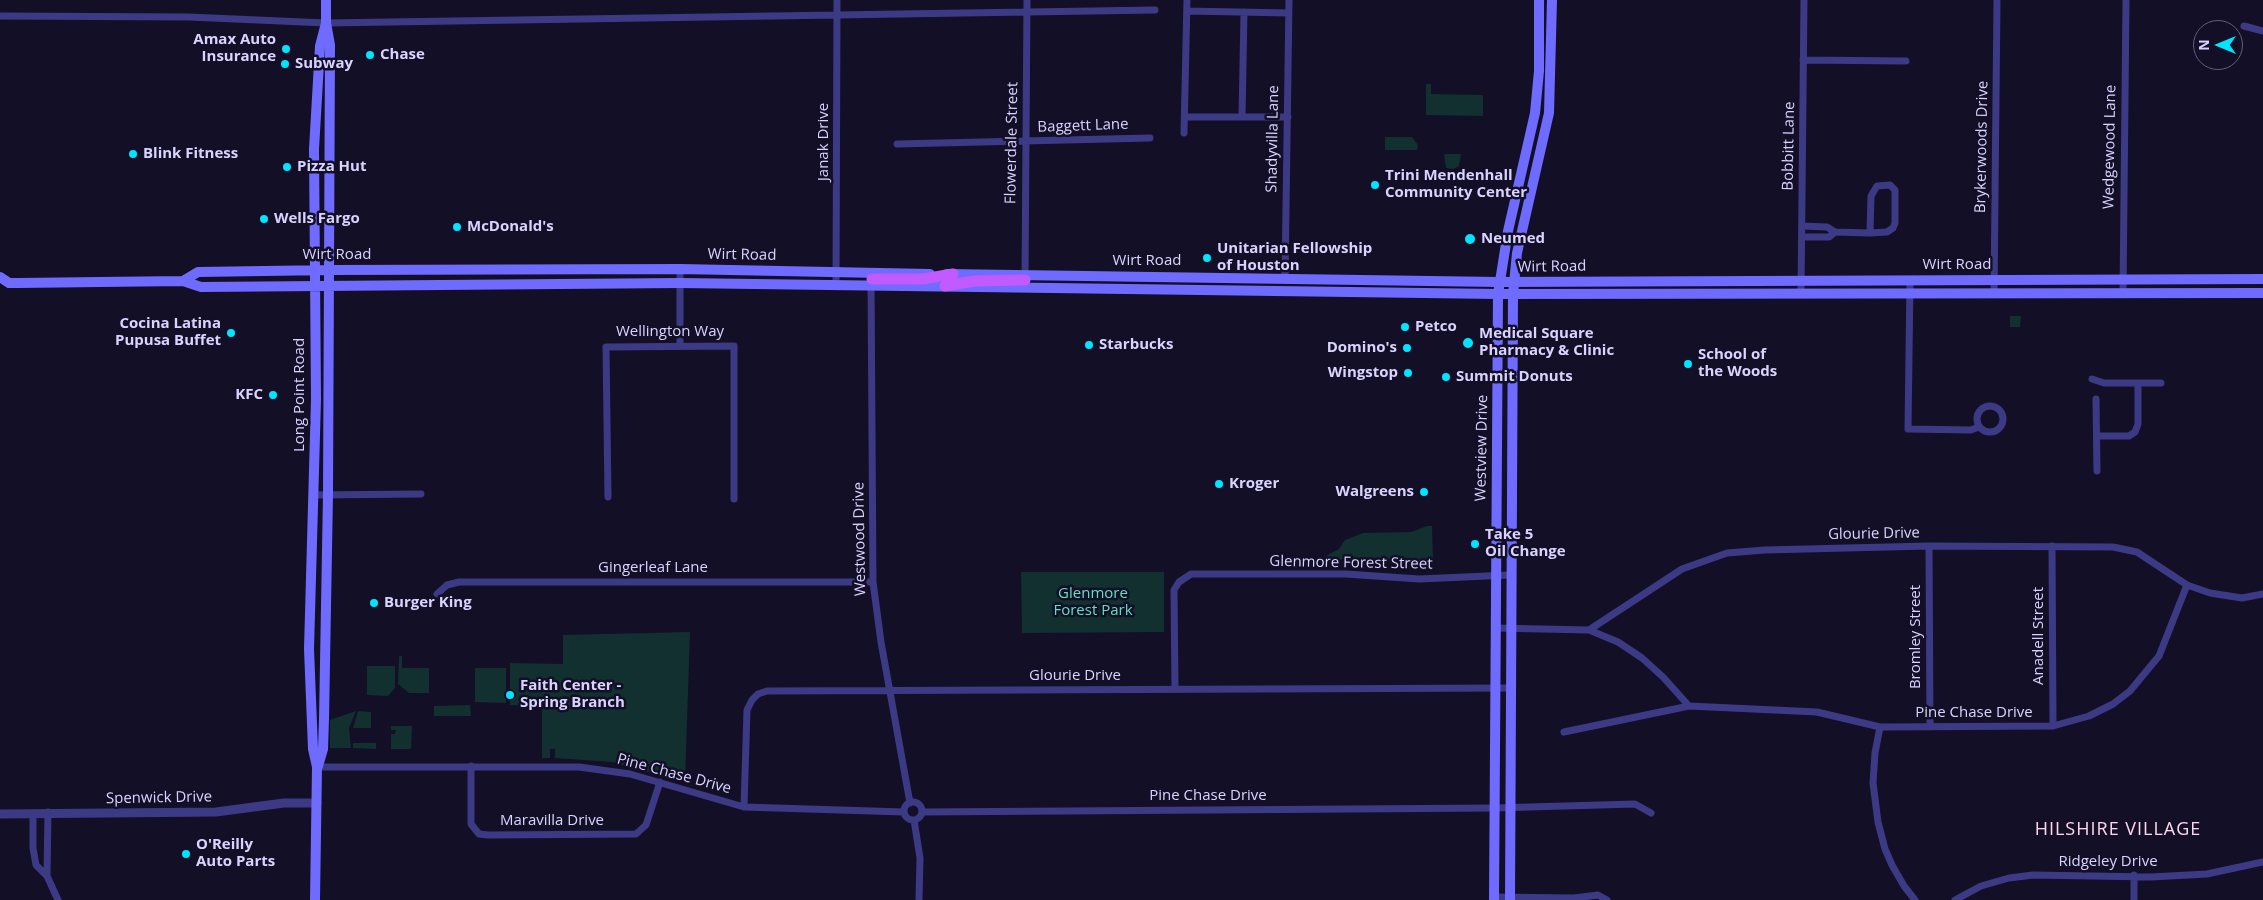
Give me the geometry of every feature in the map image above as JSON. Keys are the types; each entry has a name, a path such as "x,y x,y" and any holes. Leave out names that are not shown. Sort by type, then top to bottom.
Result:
{"main road":[{"name":"Long Point Road","path":"315,900 318,767 322,750 324,690 328,494 330,45 326,23 326,0"},
{"name":"Westview Drive","path":"1494,898 1498,294 1508,231 1535,112 1539,71 1539,0"},
{"name":"Westview Drive","path":"1510,899 1509,688 1513,294 1519,245 1549,113 1552,0"},
{"name":"Long Point Road","path":"318,767 313,749 310,691 314,495 314,270 316,107 320,46 326,23"},
{"path":"1535,112 1549,113"},
{"path":"1527,153 1540,156"},
{"name":"Wirt Road","path":"184,281 198,272 680,269 836,271 872,279 944,286"},
{"path":"506,270 506,284"},
{"path":"872,279 923,279 953,274"},
{"name":"Wirt Road","path":"953,274 1164,291 1498,294 1801,292 1994,294 2263,293"},
{"path":"0,277 9,283 0,289"},
{"name":"Wirt Road","path":"1025,281 1285,278 1499,282 2263,279"},
{"name":"Wirt Road","path":"9,283 184,281 201,287 680,283 836,284 872,279"},
{"path":"2232,279 2233,294"},
{"path":"944,286 974,281 1025,281"},
{"path":"312,554 317,555 326,573"},
{"path":"310,691 324,690"}],"street":[{"name":"Janak Drive","path":"836,284 837,0"},
{"name":"Flowerdale Street","path":"1025,281 1028,0"},
{"path":"1184,133 1187,0"},
{"name":"Shadyvilla Lane","path":"1285,278 1290,0"},
{"name":"Bobbitt Lane","path":"1801,292 1804,0"},
{"name":"Brykerwoods Drive","path":"1994,294 1997,0"},
{"name":"Wedgewood Lane","path":"2123,294 2126,0"},
{"path":"0,16 189,17 326,23 1155,10"},
{"path":"1187,11 1289,13"},
{"path":"1242,117 1244,12"},
{"path":"2244,26 2263,31"},
{"path":"1803,60 1906,61"},
{"path":"1185,117 1288,117"},
{"name":"Baggett Lane","path":"897,144 1150,138"},
{"path":"1802,226 1827,227 1835,232 1870,233 1887,232 1893,228 1895,190 1890,185 1877,186 1871,196 1870,233"},
{"path":"1802,238 1829,237 1835,232"},
{"path":"680,269 680,345"},
{"name":"Westwood Drive","path":"872,279 873,582 910,803"},
{"path":"1910,281 1908,429 1971,430 1979,427"},
{"name":"Wellington Way","path":"608,497 606,347 680,345 734,346 734,499"},
{"path":"2092,379 2104,383 2161,383"},
{"path":"2096,436 2129,436 2135,432 2138,424 2138,383"},
{"path":"2096,399 2097,471"},
{"path":"314,495 421,494"},
{"name":"Glourie Drive","path":"1589,630 1635,598 1682,569 1727,553 1766,550 1929,546 2104,546 2137,552 2187,585 2210,592 2242,598 2263,594"},
{"name":"Bromley Street","path":"1929,546 1930,727"},
{"name":"Anadell Street","path":"2052,546 2053,726"},
{"name":"Glenmore Forest Street","path":"1175,689 1174,590 1179,582 1191,574 1346,574 1419,579 1510,575"},
{"name":"Gingerleaf Lane","path":"437,594 447,585 459,582 873,582"},
{"name":"Pine Chase Drive","path":"1564,732 1689,706 1817,712 1880,727 2053,726 2089,716 2113,704 2130,691 2159,656 2187,585"},
{"path":"1495,628 1589,630 1618,642 1642,658 1663,677 1689,706"},
{"name":"Glourie Drive","path":"744,807 747,710 752,700 758,694 778,690 1509,688"},
{"path":"1880,727 1875,753 1873,783 1878,822 1885,849 1904,886 1915,900"},
{"name":"Maravilla Drive","path":"471,766 471,824 475,831 483,835 636,834 646,825 660,782"},
{"name":"Pine Chase Drive","path":"318,767 579,767 630,774 744,807 904,812"},
{"name":"Spenwick Drive","path":"0,814 48,812 216,812 284,803 317,803"},
{"path":"910,803 920,805 922,812 920,818 914,820 906,818 905,806 910,803"},
{"name":"Pine Chase Drive","path":"922,812 1494,808 1635,804 1651,814"},
{"path":"47,876 48,812"},
{"path":"33,813 33,843 36,865 47,876 58,900"},
{"path":"914,820 920,858 919,900"},
{"path":"33,843 47,843"},
{"name":"Ridgeley Drive","path":"1956,900 1981,886 2009,878 2033,875 2207,874 2263,862"},
{"path":"2134,875 2134,900"},
{"path":"1494,898 1574,898 1598,895 1607,900"}],"green space":[{"path":"1426,84 1431,84 1431,94 1483,95 1483,116 1426,115"},
{"path":"1385,137 1412,137 1418,145 1417,150 1385,150"},
{"path":"1444,154 1461,154 1459,166 1453,169 1446,168"},
{"path":"2010,316 2021,316 2020,327 2010,327"},
{"path":"1432,526 1433,561 1320,559 1339,549 1345,540 1363,533 1411,532"},
{"name":"Glenmore Forest Park","path":"1021,572 1164,572 1164,632 1022,633"},
{"path":"690,632 685,782 612,762 555,758 555,749 550,749 550,758 542,758 542,706 510,705 510,663 563,664 563,635"},
{"path":"399,656 402,656 402,668 429,668 429,693 409,693 398,684"},
{"path":"367,666 395,666 395,688 388,696 367,695"},
{"path":"475,668 506,668 506,703 475,702"},
{"path":"470,705 471,716 434,716 434,706"},
{"path":"356,711 349,728 351,748 330,748 330,720"},
{"path":"358,711 371,712 371,728 353,728"},
{"path":"391,726 412,726 411,749 391,749 391,734 395,734 396,730 391,730"},
{"path":"353,743 376,743 376,749 353,748"}],"place":[{"name":"Amax Auto Insurance","path":"286,49"},
{"name":"Chase","path":"370,55"},
{"name":"Subway","path":"285,64"},
{"name":"Blink Fitness","path":"133,154"},
{"name":"Pizza Hut","path":"287,167"},
{"name":"Trini Mendenhall Community Center","path":"1375,185"},
{"name":"Wells Fargo","path":"264,219"},
{"name":"McDonald's","path":"457,227"},
{"name":"Neumed","path":"1470,239"},
{"name":"Unitarian Fellowship of Houston","path":"1207,258"},
{"name":"Petco","path":"1405,327"},
{"name":"Cocina Latina Pupusa Buffet","path":"231,333"},
{"name":"Medical Square Pharmacy & Clinic","path":"1468,343"},
{"name":"Starbucks","path":"1089,345"},
{"name":"Domino's","path":"1407,348"},
{"name":"School of the Woods","path":"1688,364"},
{"name":"Wingstop","path":"1408,373"},
{"name":"Summit Donuts","path":"1446,377"},
{"name":"KFC","path":"273,395"},
{"name":"Kroger","path":"1219,484"},
{"name":"Walgreens","path":"1424,492"},
{"name":"Take 5 Oil Change","path":"1475,544"},
{"name":"Burger King","path":"374,603"},
{"name":"Faith Center - Spring Branch","path":"510,695"},
{"name":"O'Reilly Auto Parts","path":"186,854"}],"district":[{"name":"HILSHIRE VILLAGE","path":"2118,830"}]}
